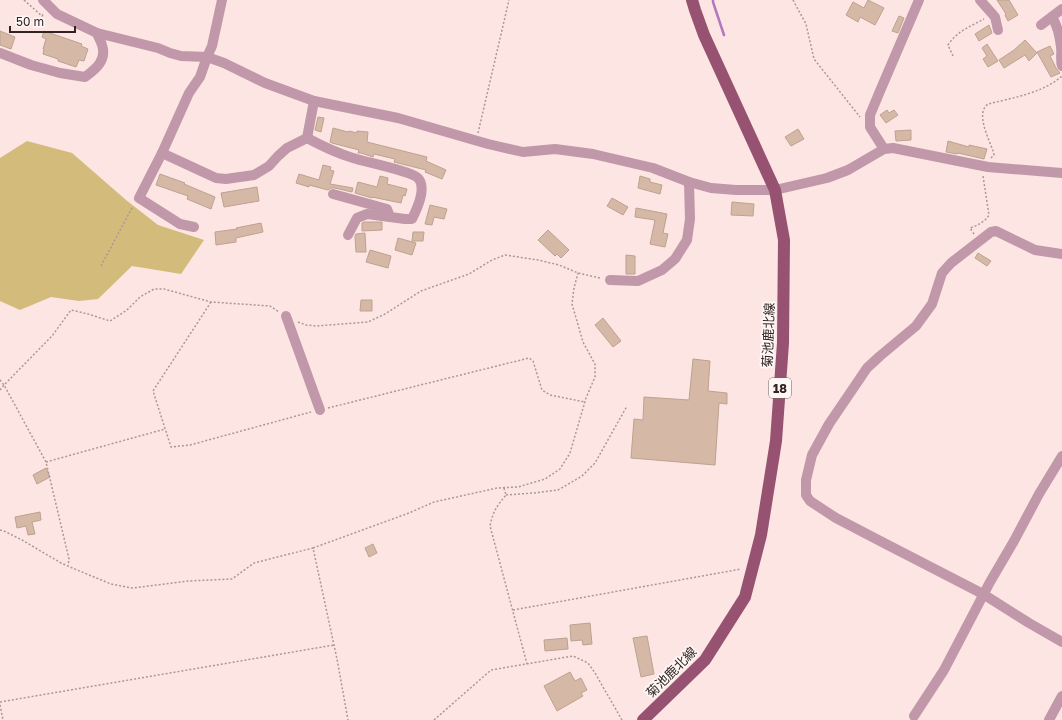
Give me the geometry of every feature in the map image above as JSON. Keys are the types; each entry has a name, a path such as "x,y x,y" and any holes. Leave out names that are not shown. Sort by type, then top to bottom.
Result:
{"main road":[{"name":"菊池鹿北線","path":"643,720 704,660 745,597 761,535 776,441 783,343 784,240 775,190 704,35 692,0"}],"street":[{"path":"194,227 180,224 139,198 162,153 189,93 200,77 212,46 222,0"},
{"path":"884,149 870,127 870,114 919,0"},
{"path":"980,0 995,17 998,30"},
{"path":"46,4 57,14 96,33 158,48 181,56 208,57 265,83 314,101 398,118 523,152 555,149 593,154 653,168 688,182 711,188 736,190 775,190 827,178 848,170 884,149 893,148 982,166 1062,173"},
{"path":"1041,25 1062,9"},
{"path":"1052,17 1055,22 1061,48 1060,62 1062,66"},
{"path":"0,53 30,65 85,77 95,70 103,59 103,46 96,33"},
{"path":"307,138 314,101"},
{"path":"162,153 216,178 226,179 254,175 269,166 287,148 307,138"},
{"path":"307,138 328,149 353,158 408,173 417,178 421,184 421,196 418,209 412,219 367,214 357,218 348,235"},
{"path":"610,280 638,281 662,270 675,259 687,240 690,219 688,182"},
{"path":"333,194 387,209 390,217"},
{"path":"1062,254 1035,250 996,231 991,232 951,263 942,273 932,304 916,326 867,368 829,424 812,455 806,480 806,495 810,501 836,518 983,594 1062,642"},
{"path":"286,316 320,410"},
{"path":"914,716 944,670 983,594 1062,456"},
{"path":"1049,720 1062,696"}],"path":[{"path":"24,0 42,16 46,4"},
{"path":"476,140 509,0"},
{"path":"793,0 806,24 814,59 861,118 870,127"},
{"path":"953,56 948,45 952,40 959,33 993,14"},
{"path":"979,241 970,228 977,226 989,215 983,183 982,166 994,155 982,120 984,107 988,104 1021,96 1056,81 1062,76"},
{"path":"100,266 134,202 139,198"},
{"path":"0,390 52,336 71,310 110,322 127,310 140,297 154,289 164,288 211,302 270,306 286,316 306,325 316,326 368,322 385,314 421,291 469,274 492,260 505,255 559,265 578,273 610,280"},
{"path":"0,530 22,540 61,563 111,584 132,588 188,581 232,579 254,563 313,548 409,513 434,502 497,488 518,487 545,479 560,469 570,453 585,402 595,377 595,364 583,342 572,304 578,273"},
{"path":"211,302 153,391 171,447 190,445 320,410 528,358 533,361 542,390 550,395 585,402"},
{"path":"0,380 46,462 69,559 68,566"},
{"path":"527,664 490,526 492,514 506,495 558,490 582,476 595,463 627,406"},
{"path":"46,462 166,429"},
{"path":"504,488 506,495"},
{"path":"313,548 334,645 348,720"},
{"path":"512,610 741,569 751,571"},
{"path":"0,702 334,645"},
{"path":"434,720 491,670 573,656 588,663 622,720"},
{"path":"0,705 3,720"}],"shaded area":[{"path":"27,141 72,153 126,200 158,225 204,240 181,274 132,266 98,299 79,301 51,297 20,310 0,301 0,158"}],"building":[{"path":"868,0 884,8 875,25 860,17 858,22 846,15 853,2 864,8"},
{"path":"997,0 1009,0 1018,15 1008,21 1005,15 1006,14"},
{"path":"899,16 904,18 898,33 892,31"},
{"path":"989,25 992,33 979,41 975,34"},
{"path":"0,31 15,37 11,49 0,45"},
{"path":"44,31 82,44 81,46 88,49 84,61 79,60 76,67 43,54 46,39 42,37"},
{"path":"1025,40 1037,53 1029,61 1025,55 1004,68 999,60 1014,50"},
{"path":"987,44 998,61 988,67 983,59 987,56 982,48"},
{"path":"1050,46 1054,54 1050,56 1060,73 1051,77 1037,52"},
{"path":"887,110 889,113 894,110 898,115 886,123 880,115"},
{"path":"318,117 324,118 321,132 315,130"},
{"path":"333,128 348,132 368,132 367,142 427,157 426,161 446,170 442,179 425,172 426,170 394,162 395,159 374,154 373,157 358,153 359,150 330,142"},
{"path":"798,129 804,139 791,146 785,137"},
{"path":"911,130 911,140 896,141 895,131"},
{"path":"948,141 969,147 969,145 987,149 984,159 946,152"},
{"path":"323,165 331,167 330,170 334,171 330,184 353,188 352,192 335,188 328,190 309,185 309,187 296,183 299,174 319,180"},
{"path":"160,174 185,183 184,184 215,197 211,209 187,199 188,196 156,185"},
{"path":"380,176 388,178 387,184 407,189 405,196 403,195 401,203 372,198 355,193 358,182 377,187"},
{"path":"640,176 650,179 650,182 662,185 660,194 638,188"},
{"path":"257,187 259,201 224,207 221,193"},
{"path":"612,198 628,207 623,215 607,206"},
{"path":"732,202 754,204 753,216 731,215"},
{"path":"430,205 447,209 444,219 434,217 432,225 425,224"},
{"path":"636,208 667,214 663,233 668,234 665,247 650,244 655,220 635,217"},
{"path":"382,222 382,230 362,231 362,223"},
{"path":"261,223 263,232 236,238 236,242 216,245 215,232 237,229 236,228"},
{"path":"548,230 569,250 561,258 557,254 555,256 538,240"},
{"path":"413,232 424,232 423,241 412,241"},
{"path":"365,233 366,252 356,252 355,236 356,234"},
{"path":"398,238 416,243 412,255 395,250"},
{"path":"370,250 391,256 388,268 366,262"},
{"path":"978,253 991,261 987,266 975,258"},
{"path":"626,255 635,256 635,274 626,274"},
{"path":"361,300 372,300 372,311 360,311"},
{"path":"603,318 621,341 613,347 595,325"},
{"path":"693,359 710,361 708,391 727,393 727,404 719,403 715,465 631,458 634,419 643,420 644,397 689,400"},
{"path":"46,468 50,477 37,484 33,475"},
{"path":"40,512 41,520 32,522 35,534 28,535 26,526 17,528 15,517"},
{"path":"373,544 377,553 369,557 365,548"},
{"path":"590,623 592,644 583,645 582,640 571,641 570,625"},
{"path":"647,636 654,674 641,677 633,638"},
{"path":"567,638 568,649 545,651 544,640"},
{"path":"570,672 575,681 581,678 587,690 581,693 583,696 557,711 544,686"}],"waterway":[{"path":"713,0 724,35"}]}
